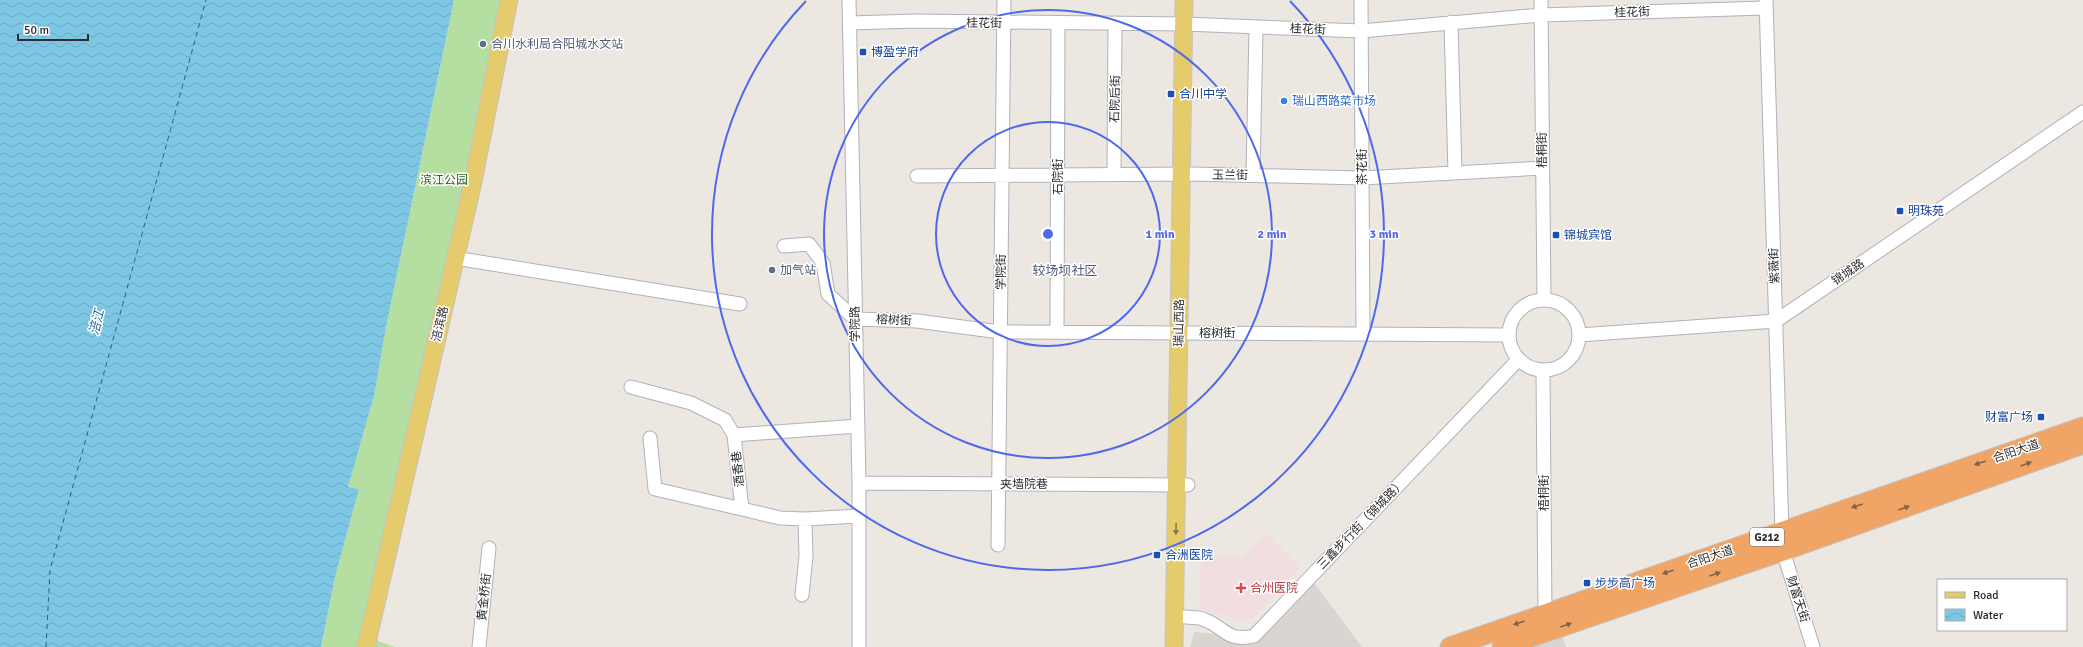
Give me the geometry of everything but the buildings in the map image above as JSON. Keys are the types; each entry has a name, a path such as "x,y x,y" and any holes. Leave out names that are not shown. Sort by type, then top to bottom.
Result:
{"highway":[{"name":"合阳大道","path":"1450,647 2083,427"},
{"name":"合阳大道","path":"1502,647 1783,551 2083,444"}],"main road":[{"name":"涪滨路","path":"366,647 472,182 509,0"},
{"name":"瑞山西路","path":"1184,0 1189,25"},
{"name":"瑞山西路","path":"1174,647 1180,620 1189,25 1194,0"},
{"name":"瑞山西路","path":"1180,620 1186,647"},
{"path":"1168,647 1180,620"}],"street":[{"name":"学院路","path":"849,0 859,483 860,647"},
{"name":"学院街","path":"998,545 1004,0"},
{"name":"茶花街","path":"1361,0 1362,334"},
{"name":"梧桐街","path":"1541,0 1544,299"},
{"name":"桂花街","path":"850,23 916,21 1116,23 1361,31 1541,15 1766,4"},
{"name":"紫薇街","path":"1766,4 1782,532"},
{"path":"1451,22 1455,173"},
{"name":"石院街","path":"1057,332 1058,23"},
{"name":"石院后街","path":"1114,174 1116,23"},
{"path":"1253,175 1256,28"},
{"name":"锦城路","path":"1776,321 2083,112"},
{"name":"玉兰街","path":"917,176 1186,174 1362,178 1542,168"},
{"path":"784,246 808,244 823,263 828,294 855,319"},
{"path":"455,258 740,304"},
{"path":"1544,299 1555,301 1565,306 1573,314 1578,324 1579,335 1577,346 1572,356 1564,364 1554,369 1544,371 1530,368 1518,360 1511,348 1508,335 1510,324 1515,314 1528,303 1544,299"},
{"name":"榕树街","path":"855,319 917,320 1000,332 1508,335"},
{"path":"1579,335 1776,321"},
{"name":"三鑫步行街（锦城路）","path":"1180,620 1204,619 1230,636 1241,639 1254,636 1518,360"},
{"name":"梧桐街","path":"1544,371 1545,615"},
{"path":"631,387 691,403 725,420 734,435"},
{"name":"酒香巷","path":"742,509 734,435 858,426"},
{"path":"650,438 655,489 780,518 805,519 859,516"},
{"name":"夹墙院巷","path":"859,483 1182,485"},
{"path":"802,595 806,556 805,519"},
{"name":"黄金桥街","path":"479,647 490,548"},
{"name":"财富天街","path":"1783,551 1814,647"}],"shaded area":[{"name":"合州医院","path":"1266,533 1300,567 1254,618 1242,621 1200,609 1201,558 1243,557"},
{"path":"1310,577 1362,647 1190,647 1194,632 1230,635 1241,639"},
{"path":"1561,632 1566,647 1518,647"}],"green space":[{"name":"滨江公园","path":"454,0 509,0 369,638 395,647 321,647 335,577 359,489 348,487 374,396 386,327"}],"water":[{"name":"涪江","path":"0,0 454,0 386,327 374,396 348,487 359,489 335,577 321,647 0,647"}],"ferry route":[{"path":"46,647 50,570 206,0"}],"place":[{"name":"合川水利局合阳城水文站","path":"483,44"},
{"name":"博盈学府","path":"863,52"},
{"name":"合川中学","path":"1171,94"},
{"name":"瑞山西路菜市场","path":"1284,101"},
{"name":"明珠苑","path":"1900,211"},
{"name":"锦城宾馆","path":"1556,235"},
{"name":"加气站","path":"772,270"},
{"name":"财富广场","path":"2041,417"},
{"name":"合洲医院","path":"1157,555"},
{"name":"步步高广场","path":"1587,583"},
{"name":"合州医院","path":"1241,588"}],"district":[{"name":"较场坝社区","path":"1065,270"}]}
